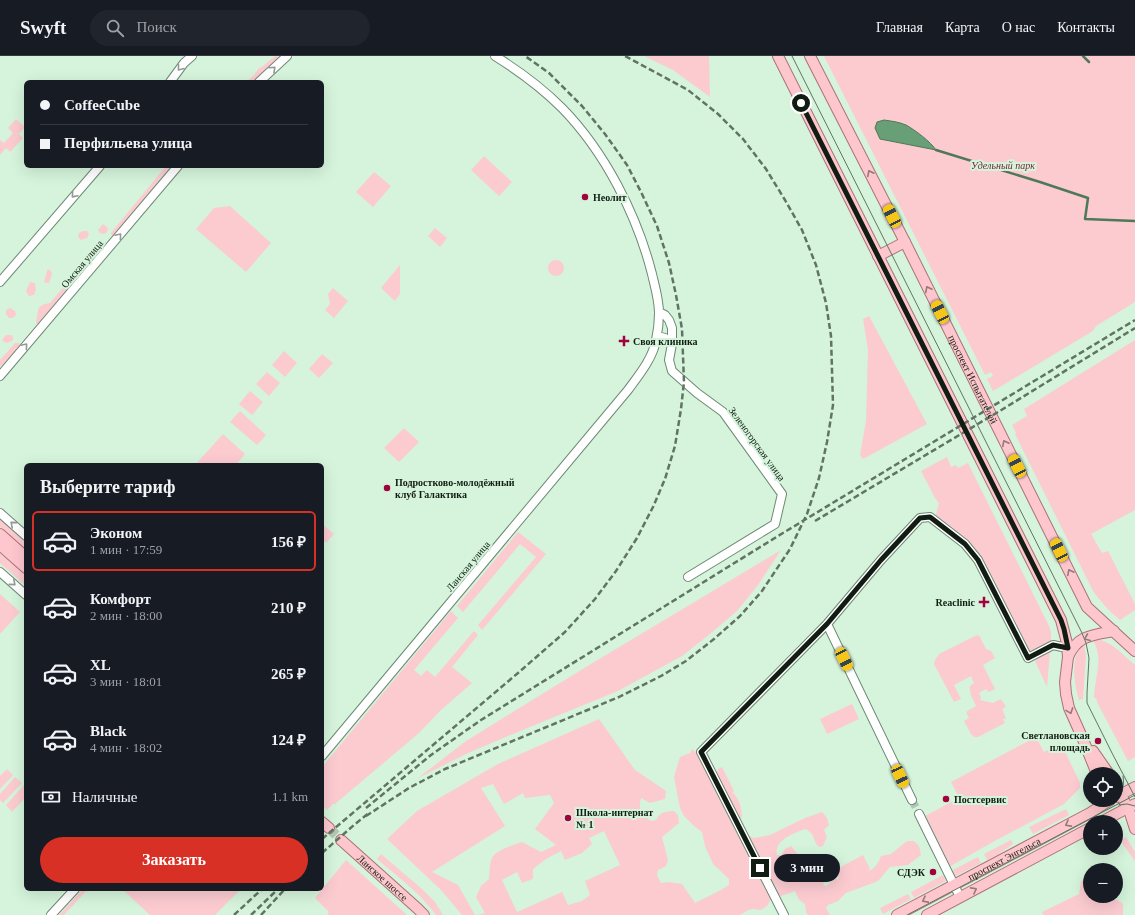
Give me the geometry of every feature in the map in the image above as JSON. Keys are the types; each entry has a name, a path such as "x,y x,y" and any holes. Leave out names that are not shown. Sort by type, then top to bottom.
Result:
{"main road":[{"path":"778,56 1061,620 1068,652 1065,682 1069,708 1095,767"},
{"name":"проспект Испытателей","path":"810,56 1087,606 1114,631"},
{"path":"878,256 905,242"},
{"path":"0,534 24,555"},
{"path":"0,545 24,566"},
{"path":"1068,652 1084,638 1114,631 1135,651"},
{"path":"1082,737 1104,767"},
{"name":"проспект Энгельса","path":"1123,792 1135,787"},
{"name":"проспект Энгельса","path":"897,915 1090,813 1098,807"},
{"path":"1114,815 1128,808 1134,827"},
{"name":"проспект Энгельса","path":"927,915 1083,832"},
{"name":"Ланское шоссе","path":"341,840 424,915"}],"street":[{"path":"171,80 184,63 192,56"},
{"path":"261,80 287,56"},
{"name":"Ланская улица","path":"324,754 628,390 646,366 656,342 659,312 656,290 648,260 635,222 615,180 589,140 562,108 531,81 495,56"},
{"path":"0,282 98,168"},
{"name":"Омская улица","path":"0,376 176,168"},
{"path":"659,312 665,315 669,320 672,328 672,344"},
{"path":"657,336 665,338 672,344"},
{"name":"Зеленогорская улица","path":"672,344 669,360 672,372 723,412 782,494 775,524 688,577"},
{"path":"0,513 24,534"},
{"path":"784,915 701,752 827,624 881,560 920,518 930,517 965,544 978,560 1028,658 1053,645 1068,652"},
{"path":"0,572 24,593"},
{"path":"827,624 912,800"},
{"path":"919,814 960,897"},
{"path":"51,915 73,891"}],"green space":[{"path":"277,56 278,59 255,80 248,80 259,68 264,66 272,58"},
{"path":"644,56 709,56 710,97 673,70"},
{"name":"Удельный парк","path":"824,56 1135,56 1135,302 1096,326 1093,331 993,391 987,379 993,376 991,372 985,375"},
{"path":"16,119 24,126 19,134 23,138 10,152 6,148 0,155 0,140 4,143 13,133 8,128"},
{"path":"484,156 512,182 499,196 471,170"},
{"path":"164,168 171,168 114,237 112,237 111,233"},
{"path":"374,172 391,186 373,207 356,192"},
{"path":"230,206 271,243 246,272 196,229 214,208"},
{"path":"103,224 108,228 107,232 104,234 100,233 98,230"},
{"path":"435,228 447,238 440,247 428,236"},
{"path":"87,231 89,234 87,238 81,240 78,237 79,233"},
{"path":"94,251 97,251 98,256 38,325 36,323 38,309 42,305 50,303"},
{"path":"553,260 559,260 564,265 562,274 559,276 553,276 548,271 548,265"},
{"path":"400,265 400,294 395,301 381,288"},
{"path":"48,269 52,274 49,283 47,283 44,282"},
{"path":"30,282 35,283 36,290 34,295 29,296 26,291"},
{"path":"333,288 348,301 334,318 325,310 330,304 328,294"},
{"path":"10,308 15,311 16,315 13,318 9,318 6,314 6,310"},
{"path":"869,316 927,424 863,459 860,455 866,421 868,350 863,319"},
{"path":"6,335 11,335 13,340 7,343 3,341 2,340"},
{"path":"1135,340 1135,510 1091,534 1102,553 1108,551 1135,604 1135,610 1120,620 1105,606 1093,591 1015,434 1016,433 1012,425 1027,416 1024,409"},
{"path":"15,343 19,343 20,346 7,362 0,366 0,360"},
{"path":"284,351 297,363 285,377 272,365"},
{"path":"322,354 333,363 319,378 309,369"},
{"path":"267,372 280,383 269,396 256,384"},
{"path":"250,391 263,402 252,415 239,404"},
{"path":"240,411 266,435 257,445 230,422"},
{"path":"404,428 419,442 399,462 384,448"},
{"path":"223,434 245,454 238,463 197,463"},
{"path":"947,457 951,467 956,465 958,468 968,463 1049,626 1051,632 1051,643 1030,654 982,558 967,540 935,518 939,503 921,471"},
{"path":"0,519 24,540 24,548 0,527"},
{"path":"324,526 334,534 326,543 324,541"},
{"path":"518,532 546,554 482,630 478,625 536,557 520,544 463,612 457,606"},
{"path":"781,550 758,585 737,611 682,656 618,691 466,754 418,778 466,741"},
{"path":"0,553 24,573 24,584 0,563"},
{"path":"0,594 20,612 0,634"},
{"path":"451,611 458,618 414,670 421,676 427,670 435,677 474,631 478,635 452,667 472,683 440,711 419,733 327,810 324,807 324,765"},
{"path":"978,635 986,649 991,651 995,658 983,665 995,689 989,692 986,689 979,693 981,697 980,700 993,703 1001,699 1006,707 1002,709 1006,718 1003,719 1005,723 978,737 974,737 964,721 969,718 966,712 976,706 970,692 970,686 974,683 971,676 954,685 961,699 954,702 934,664 939,654"},
{"path":"1093,639 1111,645 1135,665 1135,757 1128,761 1096,698 1094,698 1098,671 1098,652"},
{"path":"1084,643 1086,656 1083,699 1079,700 1076,689 1074,668 1078,650"},
{"path":"1050,651 1047,687 1035,661 1037,658"},
{"path":"852,704 859,719 827,734 820,719"},
{"name":"Школа-интернат № 1","path":"599,719 635,770 666,791 665,799 650,803 641,798 640,810 651,821 656,820 662,813 666,812 674,811 678,815 679,823 662,837 668,860 666,866 658,870 657,875 661,883 669,882 682,884 695,903 729,885 729,879 713,864 705,846 702,832 684,816 680,808 674,777 680,757 690,753 692,749 700,756 706,770 718,771 718,769 722,767 734,791 732,792 738,800 740,806 742,816 736,825 741,833 754,838 770,835 805,818 822,812 827,818 829,825 824,830 827,837 823,846 819,847 816,844 812,834 806,829 796,832 782,841 778,845 777,855 781,855 785,849 791,846 806,865 821,861 827,857 834,858 837,861 837,868 828,872 823,885 826,886 835,879 839,879 835,870 863,855 870,869 867,871 874,868 881,856 891,854 907,841 914,841 919,846 921,855 908,865 890,867 878,881 846,893 838,901 828,905 826,908 830,915 808,915 805,904 799,900 795,891 781,896 774,894 767,906 761,910 748,910 740,915 477,915 485,913 476,897 481,886 489,879 493,856 499,851 522,842 541,852 556,845 535,829 554,803 550,795 525,798 523,793 504,804 493,784 481,788 505,826 432,872 458,885 475,915 462,915 441,890 387,839 417,811 498,764","holes":["604,831 620,865 585,881 590,895 582,901 568,905 562,892 517,912 502,880 517,872 522,883 533,879 533,869 546,859 561,851 565,860 582,853 592,844 589,838"]},
{"path":"1036,737 1044,752 1061,743 1080,783 1080,788 1064,804 949,867 923,817 959,798 951,782"},
{"path":"7,769 13,775 0,789 0,776"},
{"path":"15,777 22,783 3,803 0,800 0,794"},
{"path":"24,785 24,799 12,812 6,805"},
{"path":"1066,809 1069,815 1033,834 1029,827"},
{"path":"1126,837 1135,852 1135,861 1123,844 1123,839"},
{"path":"1011,840 1013,844 987,860 984,854"},
{"path":"381,854 422,889 435,902 443,915 436,915 416,892 377,859"},
{"path":"978,857 981,863 954,877 951,871"},
{"path":"346,860 407,915 327,915 329,912 315,898 321,891 324,891 324,887"},
{"path":"943,875 946,881 914,898 911,892"},
{"path":"1083,880 1083,903 1122,903 1123,904 1123,915 1043,915 1042,912 1079,894 1081,881"},
{"path":"81,891 86,891 64,915 59,915"},
{"path":"124,891 239,891 215,915 150,915"},
{"path":"908,894 911,899 883,914 880,908"}],"shaded area":[{"path":"884,120 906,125 922,136 936,150 880,139 875,128 877,122"}],"waterway":[{"path":"1083,56 1089,62"},
{"path":"936,150 1088,198 1085,219 1135,221"}],"tunnel":[{"path":"912,800 919,814"},
{"path":"329,828 341,840"}],"tram line":[{"path":"792,56 1082,633 1089,658 1087,703 1135,797"},
{"path":"907,915 1135,795"},
{"path":"1123,804 1135,806"}],"railway":[{"path":"324,837 565,632 595,599 616,571 637,538 665,479 675,446 684,382 682,329 669,263 657,226 627,165 605,134 582,106 549,73 525,56"},
{"path":"366,816 409,788 445,769 619,697 661,676 686,661 740,616 762,591 790,549 807,514 819,478 833,405 831,336 826,303 816,265 802,230 785,200 766,169 743,139 718,114 688,90 625,56"},
{"path":"366,808 431,755 481,720 778,536 1135,320"},
{"path":"815,521 1135,328"},
{"path":"324,851 370,812"},
{"path":"234,915 260,891"},
{"path":"251,915 276,891"},
{"path":"261,915 283,891"}],"place":[{"name":"Неолит","path":"585,197"},
{"name":"Своя клиника","path":"624,341"},
{"name":"Подростково-молодёжный клуб Галактика","path":"387,488"},
{"name":"Reaclinic","path":"984,602"},
{"name":"Светлановская площадь","path":"1098,741"},
{"name":"Постсервис","path":"946,799"},
{"name":"Школа-интернат № 1","path":"568,818"},
{"name":"СДЭК","path":"933,872"}],"route":[{"path":"760,868 701,752 827,624 881,560 920,518 930,517 965,544 978,560 1028,658 1053,645 1068,648 1061,620 801,103"}]}
